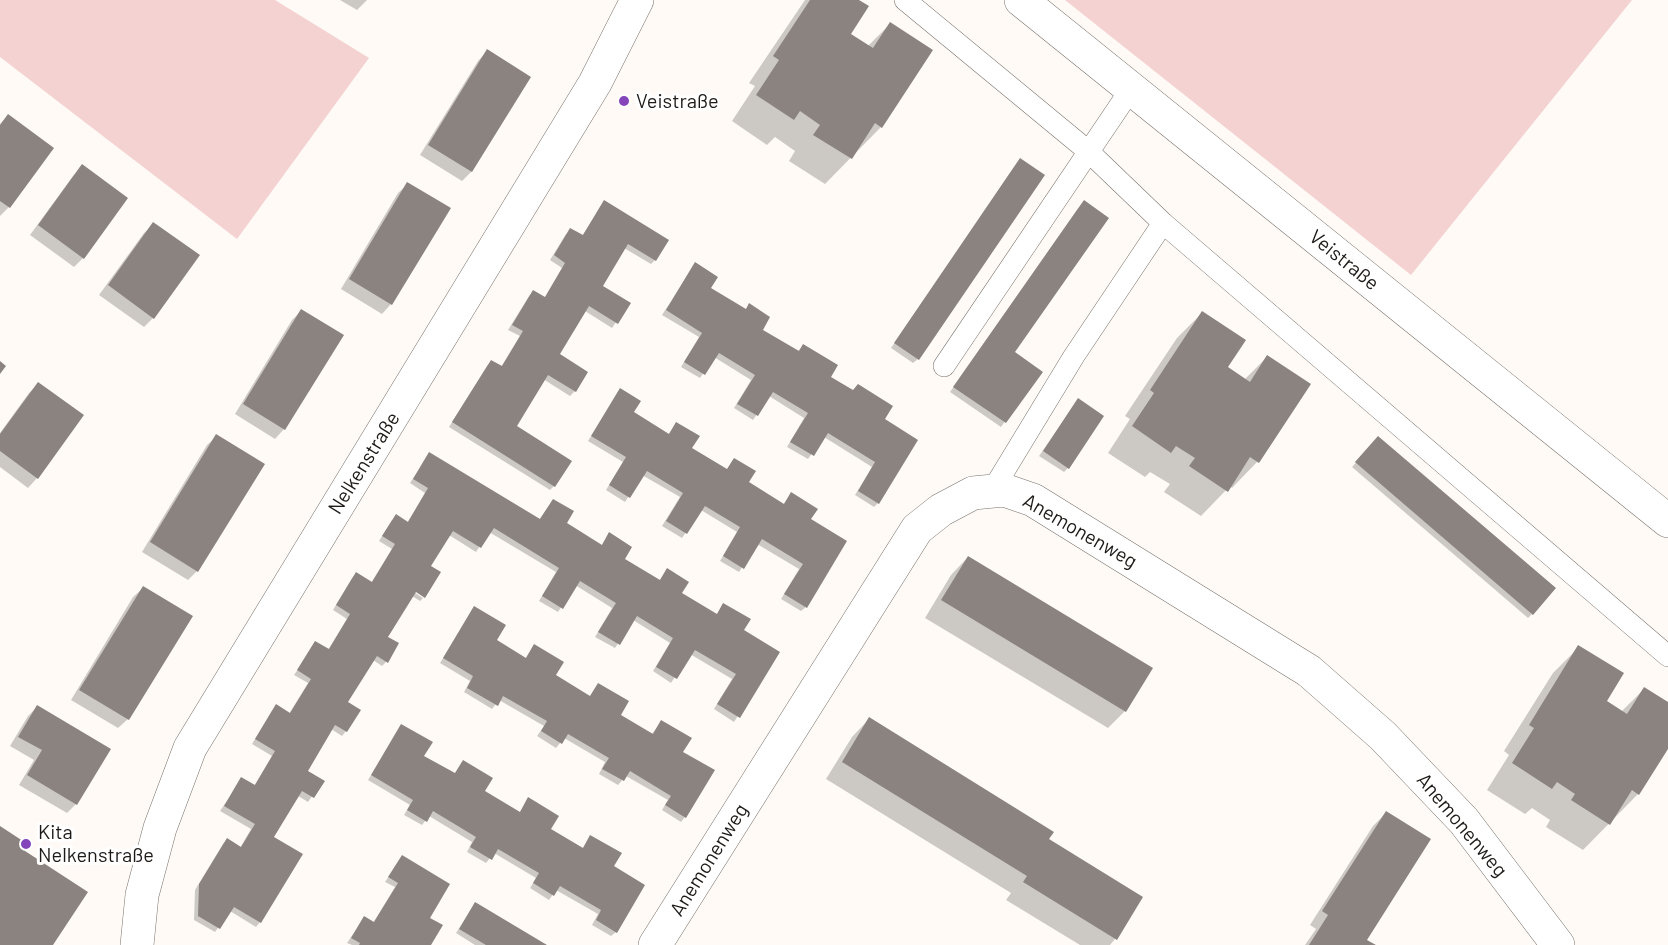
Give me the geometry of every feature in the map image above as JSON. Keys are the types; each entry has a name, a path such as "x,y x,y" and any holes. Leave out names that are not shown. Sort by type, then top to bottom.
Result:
{"street":[{"name":"Nelkenstraße","path":"137,945 142,895 160,828 189,748 595,84 638,0"},
{"name":"Veistraße","path":"1021,0 1668,521"},
{"name":"Anemonenweg","path":"656,945 916,529 941,510 973,493 1004,490 1033,500 1309,671 1383,736 1464,821 1558,945"}],"lane":[{"path":"905,0 1088,151 1163,223 1668,656"},
{"path":"944,366 1131,89"},
{"path":"992,491 1074,356 1163,223"}],"shaded area":[{"path":"0,0 275,0 369,58 237,239 0,57"},
{"path":"1065,0 1632,0 1411,275"}],"building":[{"path":"810,0 859,0 869,6 851,34 873,48 890,22 933,50 882,128 875,123 852,159 813,135 820,125 800,111 794,120 756,95 779,60 773,56"},
{"path":"487,49 531,77 472,172 428,145"},
{"path":"8,114 54,148 10,208 0,201 0,125"},
{"path":"1020,158 1045,175 919,360 894,343"},
{"path":"82,164 128,198 84,259 38,225"},
{"path":"407,182 451,208 392,305 349,279"},
{"path":"604,200 669,240 656,261 628,244 603,286 631,303 618,324 589,306 560,354 588,372 576,392 548,375 517,426 572,461 555,487 452,422 491,360 502,366 523,331 512,325 533,290 545,297 565,263 554,255 570,228 583,235"},
{"path":"1084,200 1109,218 1015,352 1043,372 1006,423 953,387"},
{"path":"153,222 200,255 154,319 108,285"},
{"path":"695,262 718,277 711,288 746,309 749,303 770,317 763,330 799,351 803,344 838,365 831,377 853,390 858,384 893,406 885,419 918,440 879,504 858,491 875,462 828,433 814,456 790,442 808,413 773,392 758,416 737,404 755,375 719,353 705,375 684,362 702,333 666,310"},
{"path":"301,309 344,335 285,430 243,404"},
{"path":"1202,311 1246,340 1228,367 1250,382 1267,355 1311,384 1259,463 1250,457 1228,492 1189,466 1195,458 1176,446 1171,453 1132,426 1154,393 1150,390"},
{"path":"0,361 6,366 0,374"},
{"path":"38,382 84,415 38,479 0,451 0,434"},
{"path":"620,388 641,401 634,412 669,434 676,422 700,436 692,448 727,469 734,458 756,471 749,482 784,504 791,492 818,509 811,519 847,541 807,608 784,594 803,564 762,539 744,569 723,556 740,527 705,506 687,534 666,521 683,493 647,471 630,498 609,485 626,457 591,436"},
{"path":"1078,398 1104,416 1069,469 1043,451"},
{"path":"216,434 265,464 198,572 150,542"},
{"path":"1378,436 1556,588 1533,615 1355,462"},
{"path":"429,452 540,519 553,499 574,511 567,523 602,545 609,532 632,547 625,559 660,580 667,568 689,582 682,593 717,614 723,603 751,619 744,630 780,652 740,718 717,704 736,674 695,650 677,679 656,667 673,638 637,616 620,645 598,632 616,603 580,581 563,609 542,596 559,568 494,528 481,548 453,531 431,566 441,572 425,598 416,592 388,637 399,643 388,663 377,656 348,702 361,710 347,732 335,725 308,771 325,781 314,798 302,791 274,837 303,854 261,923 234,907 220,929 198,916 199,884 227,838 241,847 255,824 224,806 241,777 255,785 275,751 255,739 276,704 290,713 311,679 297,670 315,641 329,649 350,614 336,605 356,572 372,582 395,544 382,536 396,514 408,522 428,488 413,479"},
{"path":"968,556 1153,668 1126,712 941,600"},
{"path":"143,586 193,616 129,720 79,690"},
{"path":"474,606 506,625 497,640 526,658 534,644 564,662 556,675 590,696 598,683 629,701 621,715 653,734 661,720 692,738 683,752 715,770 686,818 665,805 671,796 630,771 624,781 602,769 609,758 568,734 562,744 541,731 547,721 503,696 498,706 467,688 473,676 443,658"},
{"path":"1578,645 1624,673 1607,701 1627,714 1644,687 1668,702 1668,749 1639,795 1632,790 1610,825 1571,800 1575,794 1557,782 1552,789 1512,763 1534,728 1529,725"},
{"path":"37,705 111,749 77,805 27,775 42,750 18,737"},
{"path":"869,717 1054,832 1049,839 1143,897 1117,940 1023,882 1027,876 842,762"},
{"path":"401,724 433,742 424,756 455,773 463,760 493,778 485,791 520,812 528,797 559,816 551,829 583,848 590,835 622,853 614,866 645,885 617,933 596,920 601,910 560,886 554,896 533,883 539,873 498,849 492,860 470,847 476,837 433,811 427,822 407,810 413,800 371,775"},
{"path":"1386,811 1431,839 1367,940 1376,945 1309,945 1328,915 1322,911"},
{"name":"Kita Nelkenstraße","path":"0,826 29,845 25,851 88,892 53,945 0,945"},
{"path":"402,855 450,884 430,918 443,925 431,945 359,945 360,943 351,938 364,916 374,922 398,883 388,877"},
{"path":"475,902 547,945 486,945 459,929"}],"place":[{"name":"Veistraße","path":"624,101"},
{"name":"Kita Nelkenstraße","path":"26,844"}]}
